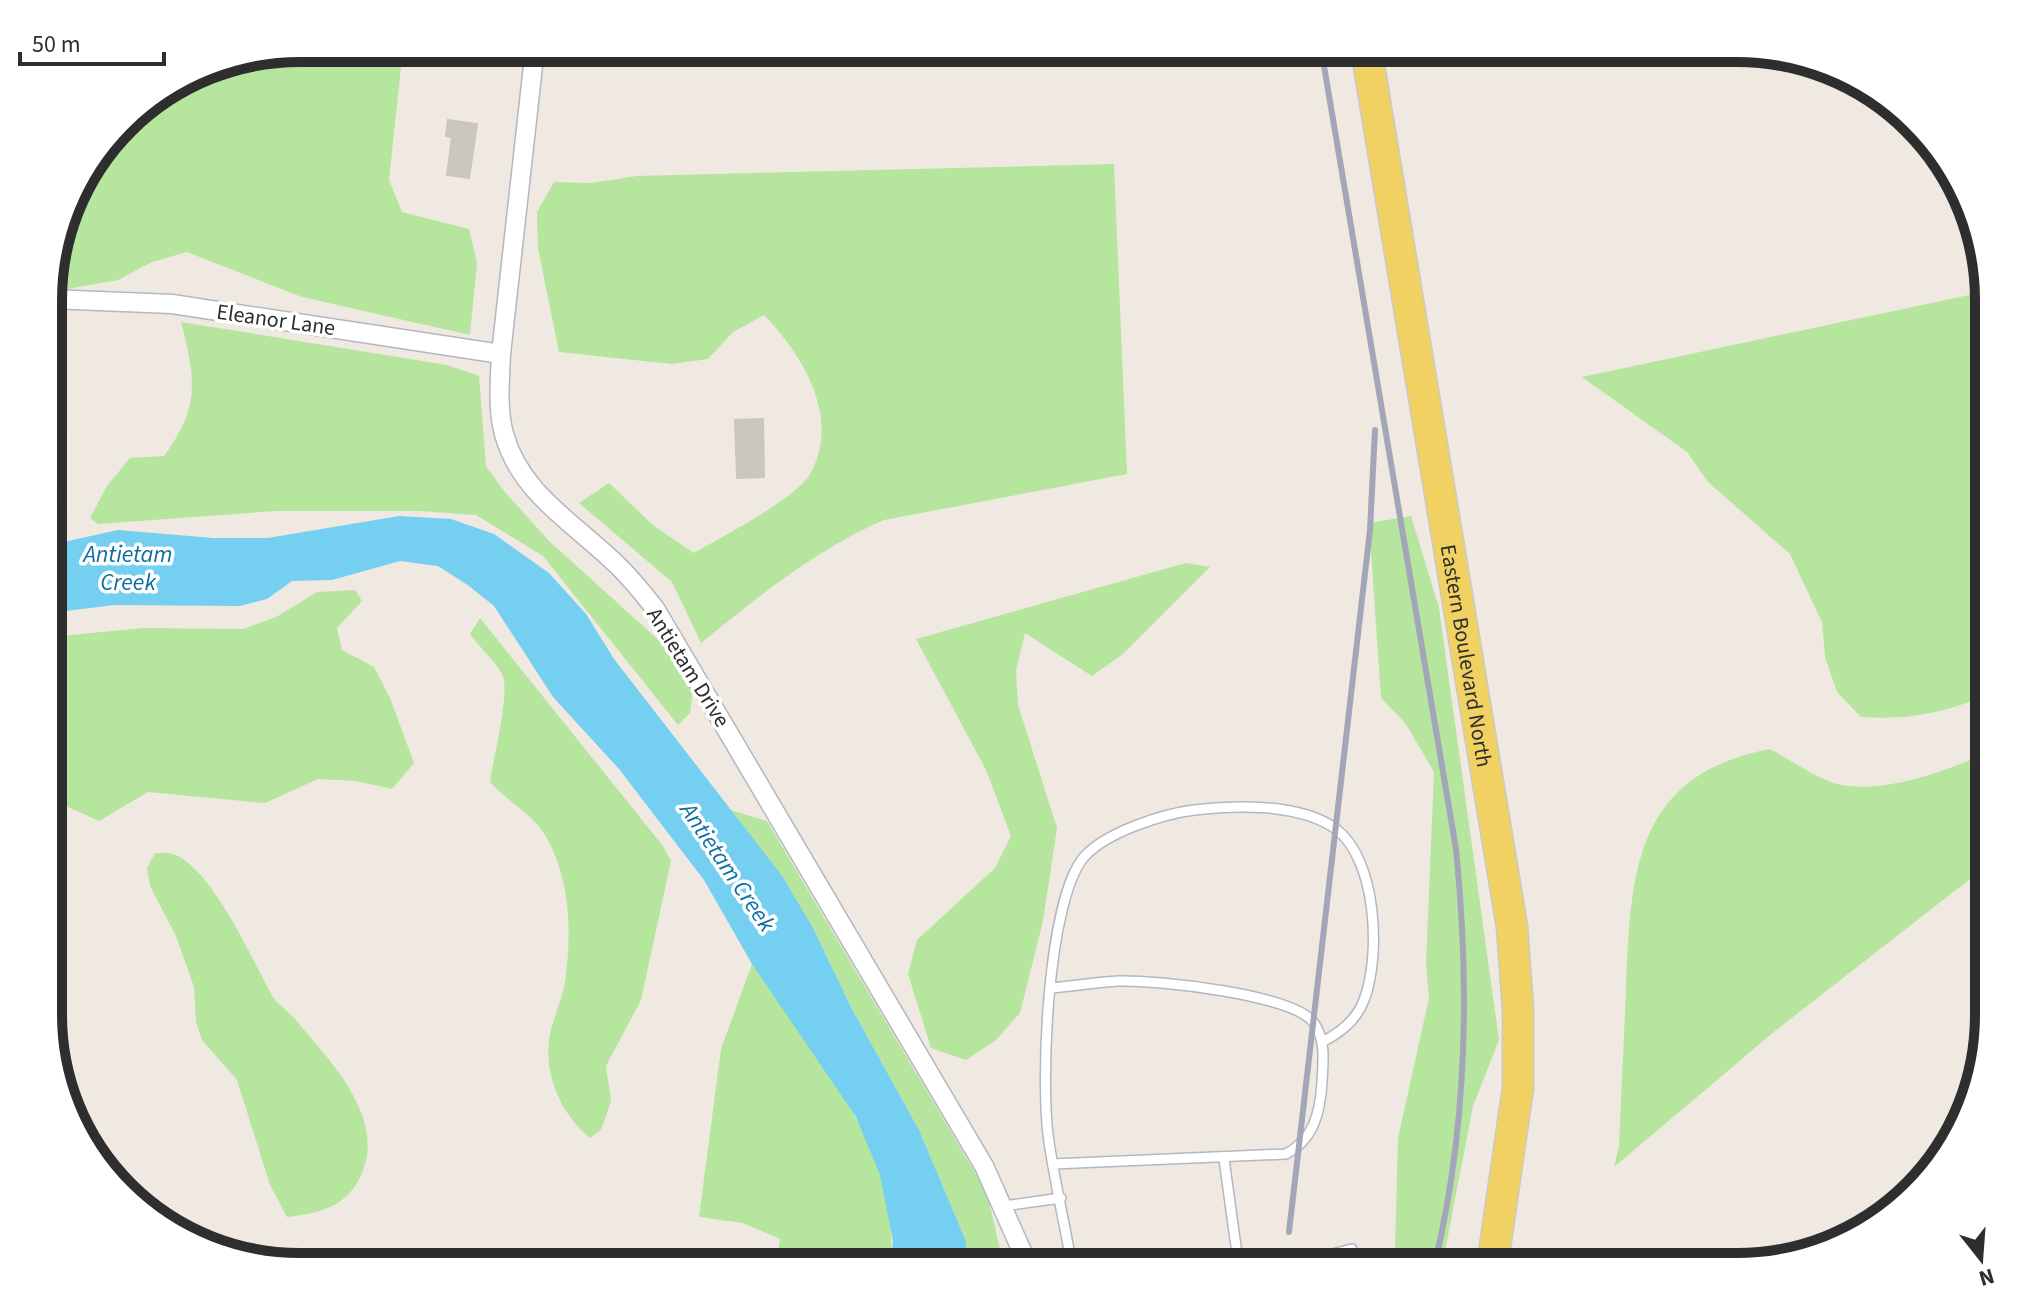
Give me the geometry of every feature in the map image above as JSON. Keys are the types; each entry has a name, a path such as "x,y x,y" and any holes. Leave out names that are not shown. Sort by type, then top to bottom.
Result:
{"main road":[{"name":"Eastern Boulevard North","path":"1368,62 1512,927 1518,1009 1518,1088 1494,1252"}],"street":[{"name":"Antietam Drive","path":"533,62 501,354 500,408 503,432 513,460 546,503 614,562 656,610 1004,1206 1023,1253"},
{"name":"Eleanor Lane","path":"62,299 172,304 501,354"}],"lane":[{"path":"1070,1252 1045,1103 1058,925 1068,889 1084,857 1111,838 1174,813 1214,808 1301,813 1335,829 1350,846 1365,880 1375,934 1373,965 1364,1002 1350,1022 1322,1042"},
{"path":"1052,988 1120,981 1264,998 1297,1008 1313,1021 1322,1042 1321,1095 1309,1137 1286,1154 1053,1164"},
{"path":"1224,1159 1236,1252"},
{"path":"1004,1206 1061,1198"},
{"path":"1339,1252 1352,1249"}],"green space":[{"path":"300,62 402,62 389,180 402,212 469,229 477,263 470,335 302,297 187,252 152,262 118,280 63,290 70,239 80,209 102,168 121,143 168,102 195,87 254,67"},
{"path":"1114,164 1127,474 884,520 811,560 701,643 672,582 579,503 609,483 654,526 694,553 774,506 802,484 819,453 822,431 820,409 804,368 792,348 764,315 733,332 708,359 672,364 559,352 538,248 537,212 554,182 591,183 637,176"},
{"path":"1974,294 1974,700 1926,714 1861,717 1837,692 1825,657 1822,622 1790,554 1708,482 1687,452 1582,377"},
{"path":"181,322 447,365 479,376 486,466 549,541 695,673 690,713 678,725 543,556 476,515 420,511 276,511 98,524 90,518 107,486 130,458 164,456 184,422 192,392 192,377"},
{"path":"1411,516 1439,608 1499,1040 1473,1106 1445,1252 1394,1252 1398,1138 1429,998 1426,963 1434,772 1406,724 1381,698 1369,523"},
{"path":"1186,563 1210,567 1123,654 1092,676 1025,633 1016,670 1018,705 1057,828 1043,921 1020,1013 996,1040 966,1060 931,1048 908,974 917,940 995,868 1011,836 986,770 916,639"},
{"path":"355,590 362,601 337,628 342,650 374,667 390,698 414,763 392,789 356,781 318,779 265,803 148,792 99,821 62,804 62,636 143,628 243,629 278,616 317,592"},
{"path":"480,618 663,846 671,861 641,1000 606,1066 611,1101 601,1130 590,1138 572,1119 558,1095 548,1054 568,959 566,894 558,863 546,836 532,819 490,782 503,709 504,682 499,669 470,634"},
{"path":"1770,749 1831,782 1868,787 1911,780 1974,758 1974,876 1775,1031 1614,1167 1619,1146 1631,905 1638,868 1649,835 1666,805 1691,781 1725,762"},
{"path":"727,809 767,821 987,1193 1001,1253 966,1253 966,1241 919,1130 783,877"},
{"path":"155,853 173,854 201,876 229,915 272,996 323,1052 350,1090 366,1131 367,1152 356,1184 349,1194 332,1206 287,1217 270,1185 237,1080 202,1040 196,1022 194,987 176,936 150,886 147,868"},
{"path":"752,964 826,1068 868,1144 883,1184 891,1225 890,1253 778,1253 780,1239 743,1223 699,1217 721,1049"}],"water":[{"name":"Antietam Creek","path":"399,516 451,519 494,534 549,573 586,614 614,659 783,877 919,1130 966,1241 966,1253 892,1253 893,1241 880,1175 856,1117 752,964 704,880 619,769 553,697 494,606 469,586 438,566 400,561 332,580 292,581 267,599 240,606 114,605 62,612 62,542 118,530 213,538 268,538"}],"building":[{"path":"448,120 477,124 469,178 447,175 452,137 446,136"},
{"path":"763,419 764,477 737,478 735,420"}],"railway":[{"path":"1323,62 1456,849 1463,953 1463,1059 1453,1164 1437,1252"},
{"path":"1289,1232 1370,530 1375,430"}]}
